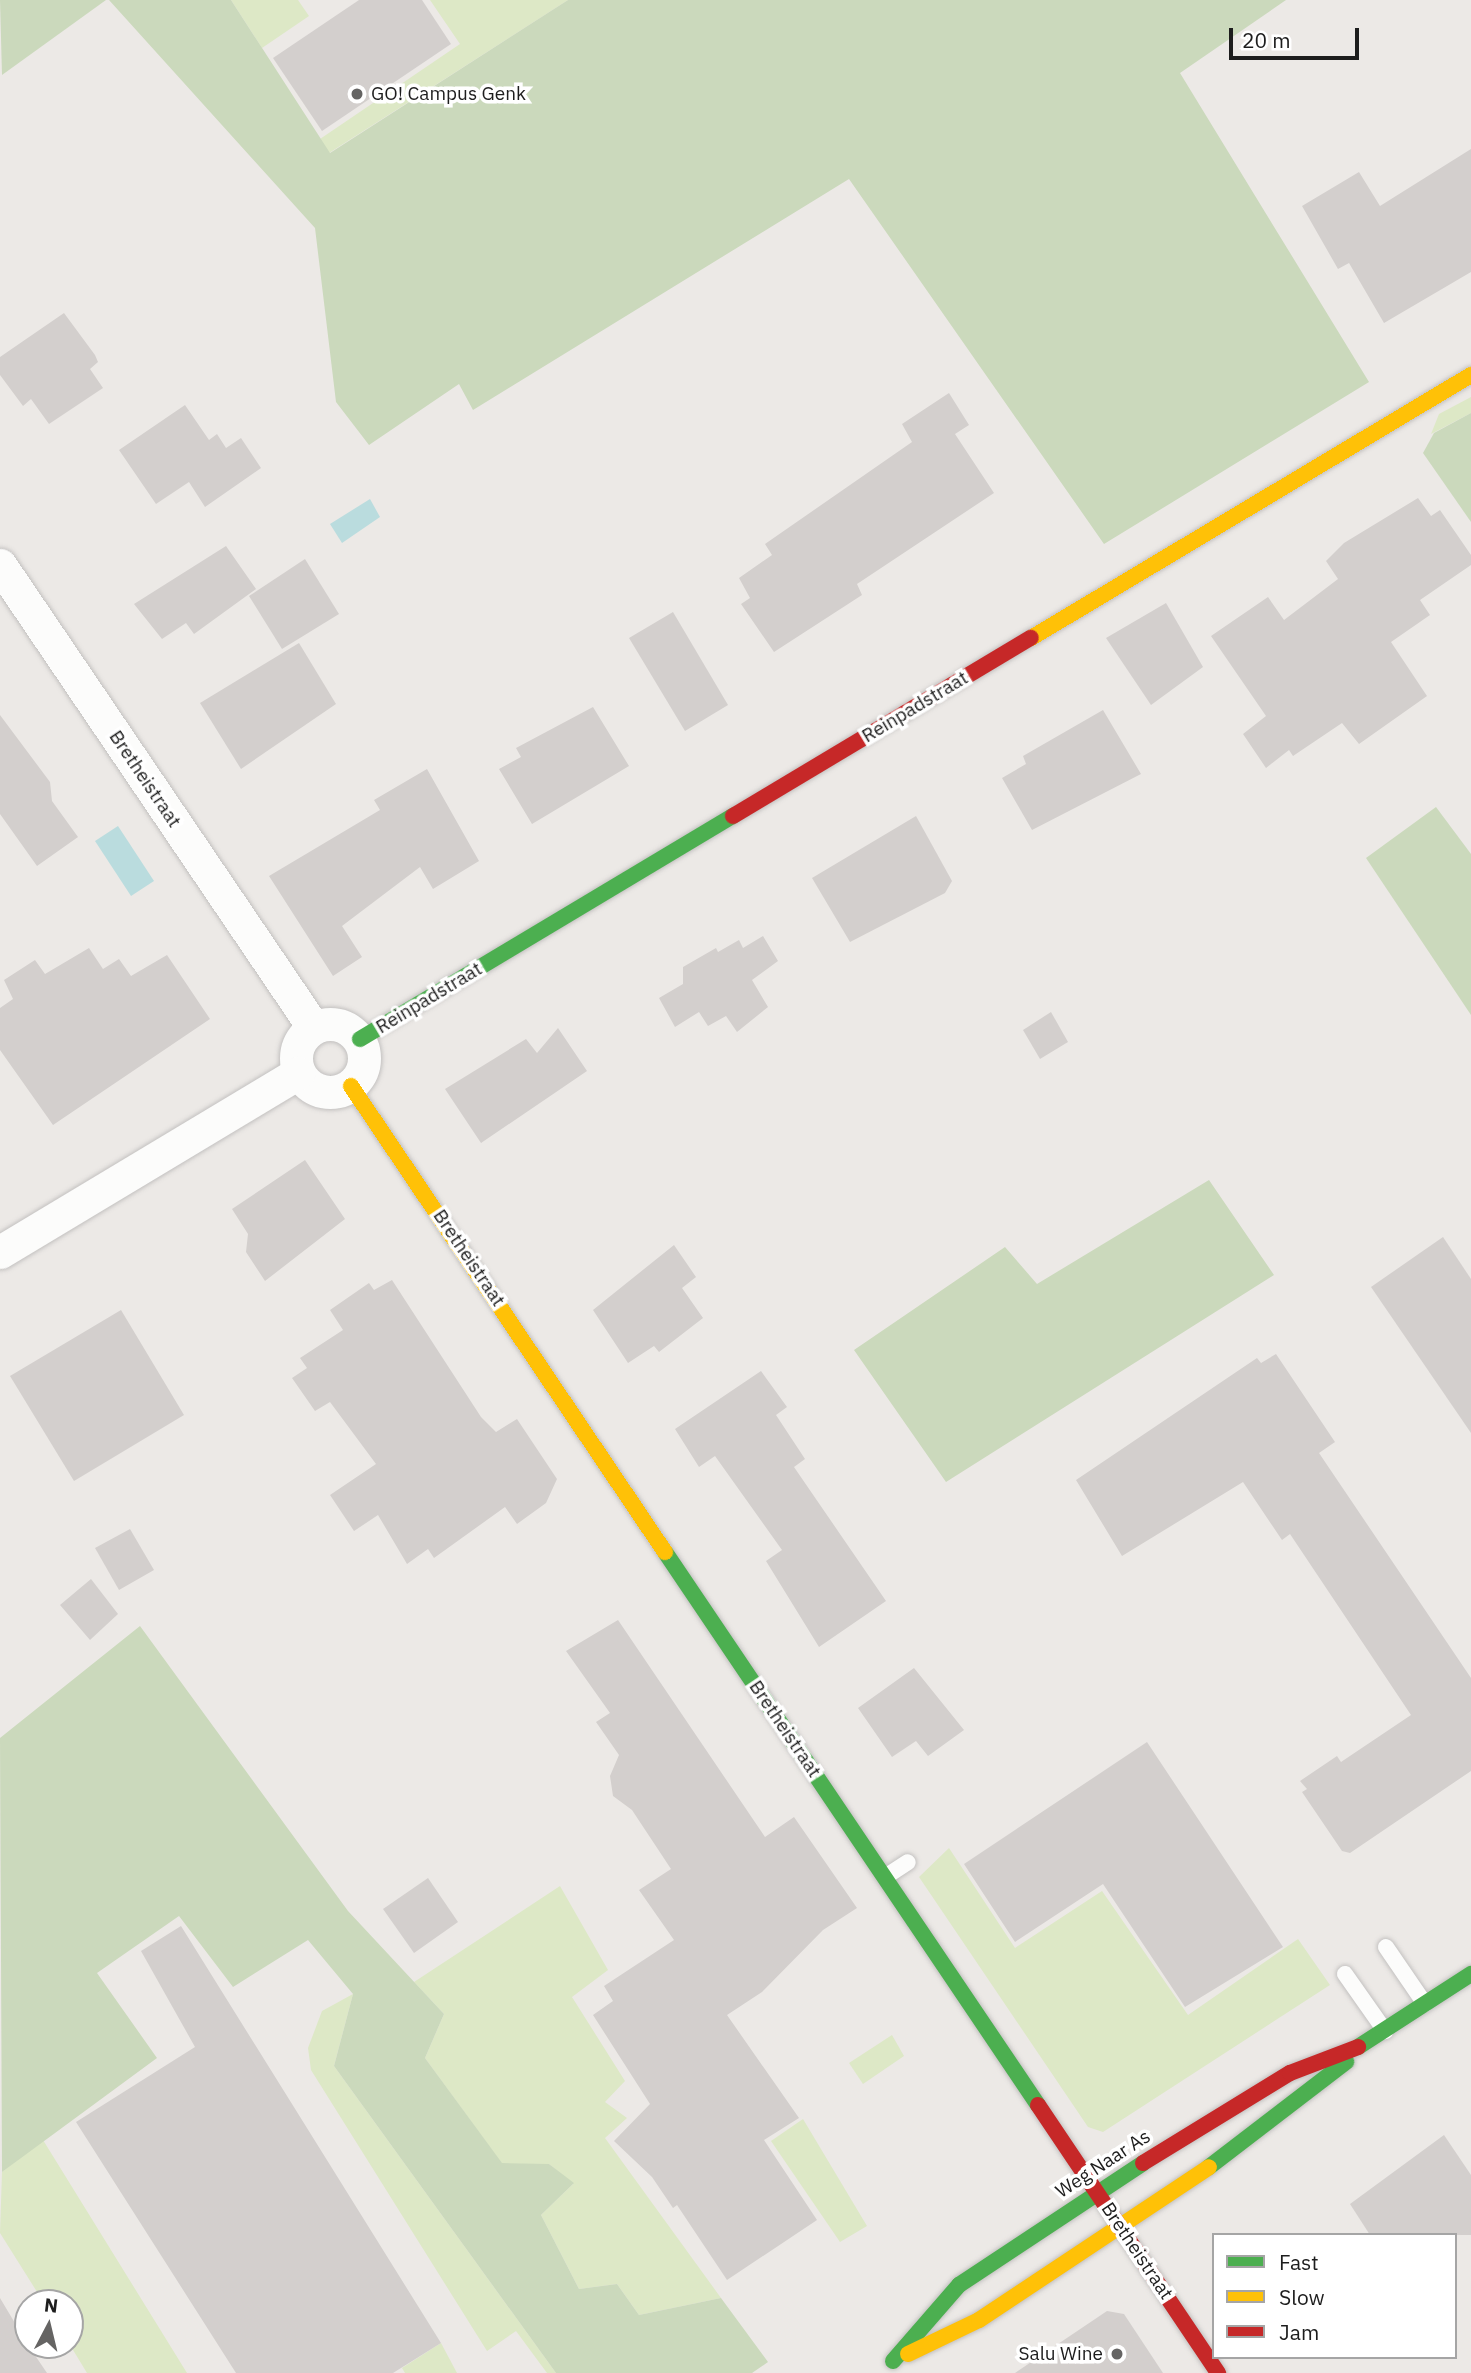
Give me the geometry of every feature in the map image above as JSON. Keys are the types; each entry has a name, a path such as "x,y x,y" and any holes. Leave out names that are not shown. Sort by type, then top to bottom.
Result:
{"street":[{"name":"Reinpadstraat","path":"360,1039 1471,375"},
{"name":"Bretheistraat","path":"0,565 314,1028"},
{"path":"334,1024 360,1039 365,1065 351,1086 321,1092 298,1073 296,1050 314,1028 334,1024"},
{"path":"0,1252 298,1073"},
{"name":"Bretheistraat","path":"351,1086 1218,2373"},
{"name":"Weg Naar As","path":"875,2373 893,2361 979,2320 1120,2227 1226,2156 1327,2080 1365,2044 1471,1974"},
{"name":"Weg Naar As","path":"893,2361 959,2285 1098,2193 1290,2073 1365,2044"}],"lane":[{"path":"885,1877 908,1862"},
{"path":"1387,1947 1425,2004"},
{"path":"1345,1974 1385,2031"}],"green space":[{"path":"0,0 106,0 2,75"},
{"path":"109,0 231,0 330,153 568,0 1286,0 1180,73 1369,382 1104,544 849,179 473,410 459,384 369,445 336,402 315,228"},
{"path":"231,0 298,0 309,16 262,48"},
{"path":"430,0 568,0 329,153 320,139 460,44"},
{"path":"1471,397 1471,413 1431,434 1439,414"},
{"path":"1471,413 1471,522 1423,453 1434,433"},
{"path":"1436,807 1471,854 1471,1015 1366,858"},
{"path":"1209,1180 1274,1275 946,1482 854,1350 1005,1247 1037,1284"},
{"path":"140,1626 348,1911 444,2014 425,2058 502,2163 549,2164 574,2183 541,2215 579,2289 617,2284 639,2315 721,2298 768,2362 752,2373 556,2373 334,2066 353,1994 308,1940 233,1987 179,1916 97,1973 157,2058 2,2172 0,1738"},
{"path":"949,1848 1015,1948 1102,1891 1188,2015 1298,1939 1330,1985 1103,2132 1088,2127 919,1877"},
{"path":"560,1886 608,1970 572,1997 625,2081 605,2102 627,2118 605,2138 721,2298 639,2315 617,2284 579,2289 541,2215 573,2184 549,2164 502,2164 425,2058 444,2014 414,1982"},
{"path":"353,1994 334,2066 556,2373 547,2373 516,2331 487,2351 311,2070 308,2048 322,2011"},
{"path":"892,2035 904,2056 863,2084 849,2063"},
{"path":"803,2119 867,2226 840,2242 771,2141"},
{"path":"43,2140 187,2373 87,2373 78,2359 84,2359 84,2289 35,2289 0,2233 2,2172"},
{"path":"441,2343 457,2373 405,2373 402,2368"}],"water":[{"path":"370,499 380,517 342,543 330,524"},
{"path":"118,826 154,881 131,896 95,841"}],"building":[{"path":"359,0 422,0 451,44 322,131 273,58"},
{"path":"1471,149 1471,272 1384,323 1349,263 1338,269 1302,206 1359,172 1380,206"},
{"path":"64,313 95,355 98,362 90,369 103,388 49,424 31,399 23,406 0,375 0,357"},
{"path":"949,393 969,425 955,434 994,493 857,584 862,595 774,652 741,604 750,598 739,578 772,555 765,544 912,442 902,424"},
{"path":"185,405 209,440 217,434 226,448 241,438 261,468 205,507 189,482 156,504 119,450"},
{"path":"1418,498 1431,516 1440,510 1471,555 1471,565 1420,600 1430,615 1391,642 1427,696 1359,744 1342,723 1293,756 1289,750 1266,768 1243,734 1266,716 1211,636 1268,597 1284,620 1338,579 1326,561 1344,543"},
{"path":"226,546 256,589 194,634 186,623 162,639 134,604"},
{"path":"305,559 339,614 282,649 249,596"},
{"path":"1166,603 1203,667 1151,705 1106,638"},
{"path":"673,612 728,705 685,731 629,638"},
{"path":"299,643 336,704 241,769 200,703"},
{"path":"593,707 629,766 532,824 499,769 521,757 516,748"},
{"path":"1103,710 1141,774 1032,830 1002,778 1026,764 1023,756"},
{"path":"0,715 50,782 52,801 78,837 37,866 0,814"},
{"path":"427,769 479,861 433,889 420,867 342,926 362,957 333,976 269,876 380,810 374,800"},
{"path":"916,816 952,881 945,893 850,942 812,878"},
{"path":"763,936 778,961 752,980 768,1007 737,1032 726,1016 708,1026 699,1012 675,1027 659,998 683,984 683,967 716,948 718,952 739,940 743,948"},
{"path":"89,948 103,969 119,959 131,976 167,955 210,1019 53,1125 0,1050 0,1008 13,999 4,980 35,960 45,974"},
{"path":"1051,1012 1068,1042 1040,1059 1023,1030"},
{"path":"558,1028 587,1071 481,1143 445,1089 526,1039 537,1053"},
{"path":"305,1160 345,1219 265,1281 246,1252 248,1234 232,1209"},
{"path":"1443,1237 1471,1279 1471,1433 1371,1287"},
{"path":"674,1245 696,1277 682,1288 703,1318 659,1352 654,1346 628,1363 593,1310"},
{"path":"392,1280 481,1417 496,1432 517,1419 557,1479 546,1503 517,1524 505,1507 434,1558 428,1549 407,1564 378,1515 354,1531 330,1495 376,1464 330,1402 315,1411 292,1378 307,1368 300,1358 343,1330 330,1310 369,1283 374,1290"},
{"path":"121,1310 184,1415 74,1481 10,1376"},
{"path":"1276,1354 1335,1442 1319,1453 1471,1678 1471,1771 1350,1853 1342,1851 1302,1792 1307,1789 1300,1781 1337,1756 1341,1762 1411,1715 1290,1534 1282,1540 1243,1482 1122,1556 1076,1480 1257,1358 1261,1363"},
{"path":"761,1371 787,1407 776,1415 805,1459 794,1467 886,1601 819,1647 766,1561 782,1550 715,1456 699,1467 675,1429"},
{"path":"130,1529 154,1570 119,1590 95,1548"},
{"path":"91,1579 118,1614 90,1640 60,1605"},
{"path":"618,1620 765,1837 794,1817 857,1908 823,1930 762,1992 727,2015 799,2118 764,2140 817,2220 727,2280 677,2205 673,2208 652,2177 614,2141 650,2104 593,2015 613,2001 604,1986 674,1940 639,1890 671,1869 632,1810 613,1796 610,1776 619,1755 596,1722 610,1713 566,1651"},
{"path":"914,1668 964,1730 928,1756 916,1741 892,1757 858,1708"},
{"path":"1147,1742 1283,1947 1185,2007 1103,1884 1015,1942 964,1864"},
{"path":"428,1878 458,1922 414,1953 383,1909"},
{"path":"181,1926 441,2343 393,2373 236,2373 76,2122 195,2047 141,1951"},
{"path":"1444,2135 1471,2175 1471,2235 1369,2233 1350,2204"},
{"path":"0,2298 14,2322 14,2359 38,2359 47,2373 0,2373"},
{"name":"Salu Wine","path":"1107,2311 1124,2314 1163,2373 1015,2373"}],"traffic: fast":[{"path":"360,1039 733,816"},
{"path":"665,1552 1038,2105"},
{"path":"1358,2047 1471,1974"},
{"path":"1209,2167 1346,2062"},
{"path":"893,2361 959,2285 1143,2163"}],"traffic: slow":[{"path":"1031,638 1471,375"},
{"path":"351,1086 665,1552"},
{"path":"908,2354 979,2320 1209,2167"}],"traffic: jam":[{"path":"733,816 1031,638"},
{"path":"1143,2163 1290,2073 1358,2047"},
{"path":"1038,2105 1218,2373"}],"place":[{"name":"GO! Campus Genk","path":"357,94"},
{"name":"Salu Wine","path":"1117,2354"}]}
